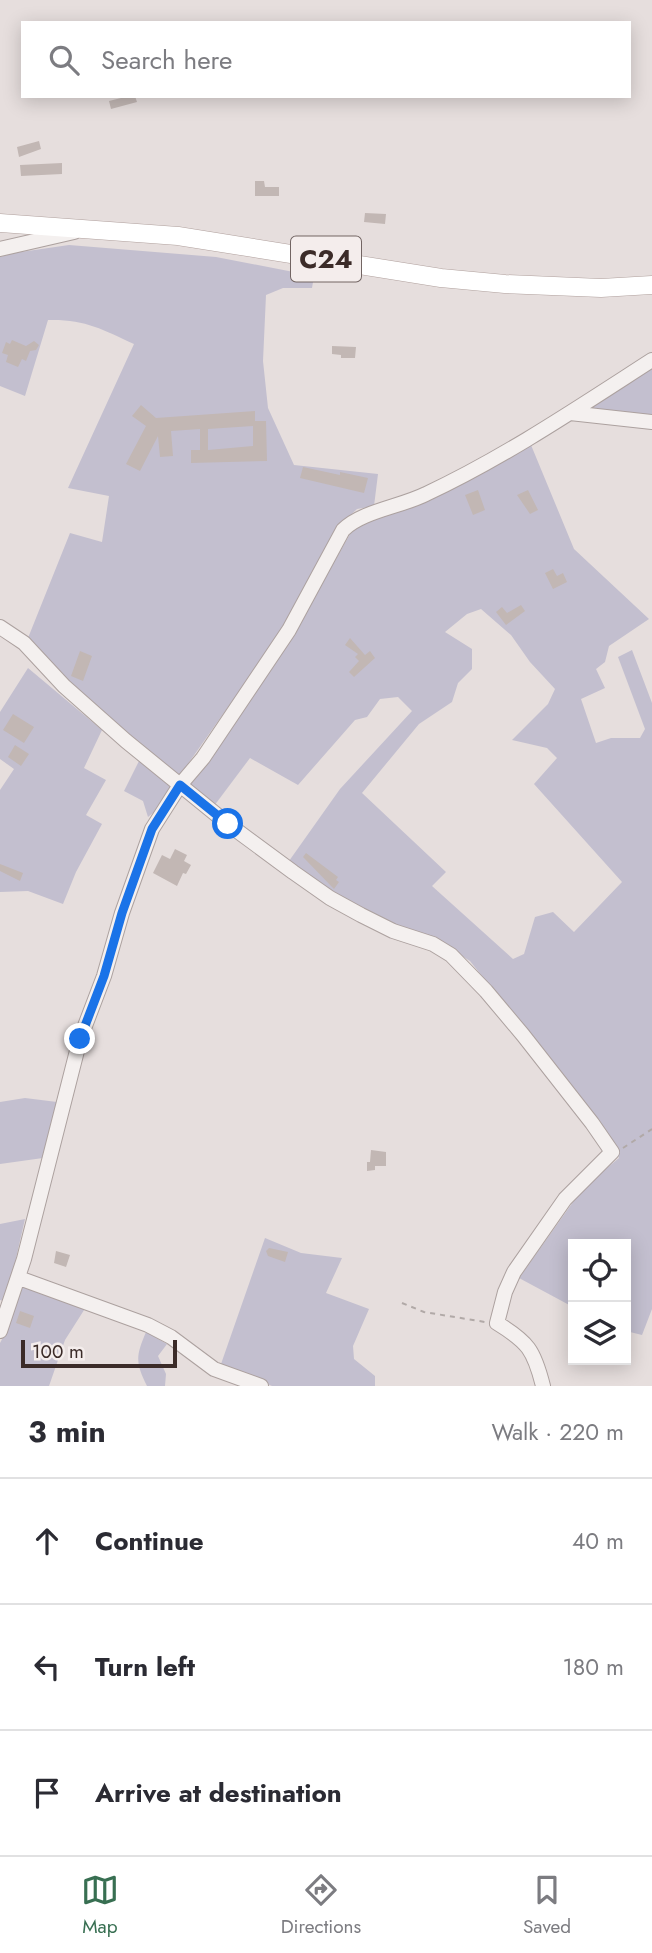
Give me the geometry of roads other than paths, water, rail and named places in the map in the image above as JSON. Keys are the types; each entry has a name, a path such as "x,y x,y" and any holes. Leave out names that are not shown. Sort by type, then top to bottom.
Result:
{"main road":[{"name":"C24","path":"0,223 216,240 441,278 571,287 652,285"}],"street":[{"path":"0,249 89,228"},
{"path":"0,1331 19,1278 80,1039 104,976 122,913 152,829 289,630 343,530 354,519 425,495 525,440 652,360"},
{"path":"570,413 652,422"},
{"path":"0,627 24,643 72,694 228,824 330,898 393,931 433,944 451,955 473,976 523,1035 592,1123 612,1152 565,1199 514,1272 505,1292 497,1323 520,1338 532,1353 543,1386"},
{"path":"19,1278 148,1325 214,1369 261,1386"}]}
